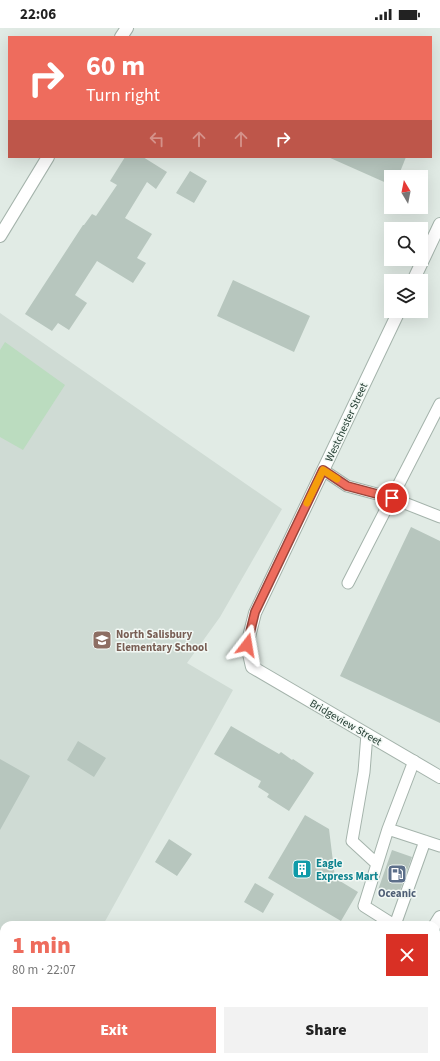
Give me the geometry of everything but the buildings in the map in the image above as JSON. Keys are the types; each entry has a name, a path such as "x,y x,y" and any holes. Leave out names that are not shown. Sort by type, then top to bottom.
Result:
{"street":[{"path":"0,236 47,158"},
{"path":"416,274 440,224"},
{"name":"Westchester Street","path":"252,666 247,645 255,612 396,318"},
{"name":"Bridgeview Street","path":"252,666 440,777"}],"lane":[{"path":"348,582 440,404"},
{"path":"323,470 347,486 392,498 440,517"},
{"path":"367,734 364,772 352,841 377,864"},
{"path":"388,921 364,906 388,829 414,761"},
{"path":"388,829 440,846"},
{"path":"395,921 425,841"}],"shaded area":[{"name":"North Salisbury Elementary School","path":"0,313 282,509 220,617 187,663 233,690 105,921 0,921"}],"green space":[{"path":"5,342 65,385 23,450 0,437 0,350"}],"slow traffic":[{"path":"307,503 323,470 337,479"}],"place":[{"name":"North Salisbury Elementary School","path":"102,640"},
{"name":"Eagle Express Mart","path":"302,869"},
{"name":"Oceanic","path":"397,874"}],"route":[{"path":"247,645 255,612 323,470 347,486 392,498"}]}
